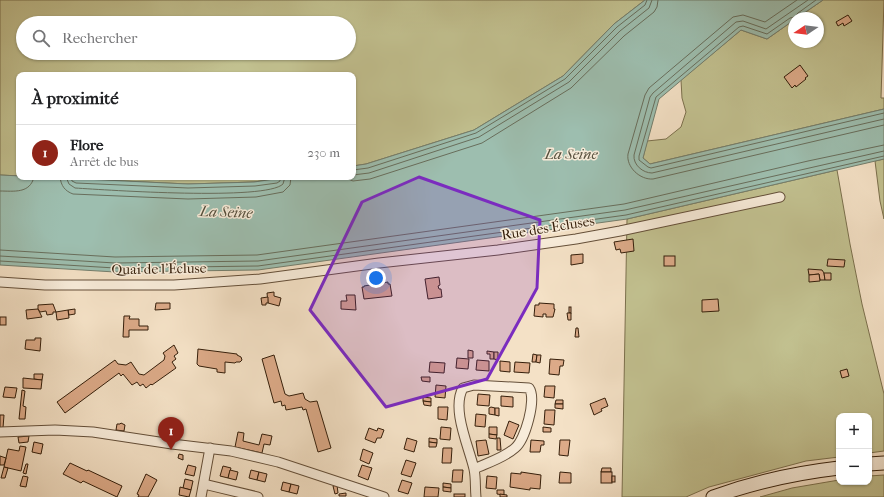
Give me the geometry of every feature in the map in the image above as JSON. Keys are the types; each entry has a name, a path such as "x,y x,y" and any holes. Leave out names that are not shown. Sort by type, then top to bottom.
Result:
{"main road":[{"path":"872,464 884,463"},
{"path":"713,497 770,480 805,472 836,468"},
{"path":"872,470 884,468"},
{"path":"734,497 780,483 836,474"}],"street":[{"name":"Rue des Écluses","path":"318,272 576,239 780,197"},
{"name":"Quai de l'Écluse","path":"0,282 45,285 174,285 260,279 318,272"},
{"path":"474,470 516,448 529,420 532,397 532,392 529,388 474,385 463,388 459,398 461,427 474,470 476,497"},
{"path":"0,432 38,430 93,432 253,455 384,497"},
{"path":"201,497 210,448"},
{"path":"204,484 258,497"}],"highlighted area":[{"path":"419,177 540,220 537,288 487,379 386,407 310,310 362,202"}],"shaded area":[{"path":"0,0 645,0 614,24 563,76 474,130 366,164 356,166 356,72 16,72 16,176 0,175"},
{"path":"823,0 884,0 881,98 884,98 884,109 650,164 643,158 647,141 666,139 681,127 686,112 682,98 681,80 741,30 767,39 788,24 788,48 824,48 824,12 806,12"},
{"path":"884,159 884,219 875,161"},
{"path":"837,170 862,304 884,394 884,451 872,453 872,413 836,413 836,457 806,461 709,487 686,497 622,497 627,219"},
{"path":"99,180 268,180 254,182 188,184"},
{"path":"884,475 884,497 760,497 792,488 836,481 836,485 872,485 872,476"}],"water":[{"name":"La Seine","path":"645,0 823,0 806,12 788,12 788,24 767,39 741,30 659,99 643,158 650,164 884,109 884,159 627,219 258,270 115,272 0,265 0,175 16,176 16,180 104,180 188,184 254,182 268,180 356,180 356,166 366,164 474,130 563,76 614,24"}],"building":[{"path":"848,15 852,21 844,26 843,23 838,26 836,22"},
{"path":"800,65 808,76 796,87 795,85 792,88 784,77"},
{"path":"633,239 634,251 621,253 620,249 616,250 614,242"},
{"path":"583,254 583,263 571,265 571,255"},
{"path":"664,256 675,256 675,266 664,266"},
{"path":"828,259 845,260 844,267 827,266"},
{"path":"808,269 822,270 825,280 820,280 819,274 809,275"},
{"path":"824,273 831,273 831,280 825,280"},
{"path":"819,274 820,281 809,282 809,275"},
{"path":"439,277 440,285 438,286 439,289 441,289 442,297 428,299 425,279"},
{"path":"388,282 388,284 390,284 392,296 364,299 362,287"},
{"path":"274,292 274,296 281,298 279,306 268,303 267,293"},
{"path":"346,295 355,295 356,310 341,309 341,301 347,301"},
{"path":"268,297 268,303 266,303 266,305 262,305 261,298"},
{"path":"718,299 719,311 702,312 702,300"},
{"path":"156,303 170,303 170,309 155,310"},
{"path":"539,303 554,304 555,309 553,317 546,317 546,314 543,314 543,317 534,316 535,305 539,305"},
{"path":"53,304 56,312 53,312 53,314 47,315 46,311 40,312 38,309 38,305"},
{"path":"569,307 571,307 571,313 569,313"},
{"path":"38,309 42,317 27,319 26,310"},
{"path":"75,309 75,314 69,315 68,310"},
{"path":"68,310 69,318 57,320 56,312"},
{"path":"567,313 571,313 571,320 568,320"},
{"path":"124,316 130,316 129,319 139,319 139,326 148,326 148,330 129,330 129,337 123,337"},
{"path":"0,317 6,317 6,325 0,325"},
{"path":"576,328 578,328 579,337 575,337"},
{"path":"35,338 41,338 40,351 25,349 26,340 35,340"},
{"path":"174,345 178,353 174,356 176,359 172,362 176,368 146,388 143,384 140,386 137,382 132,385 123,374 121,376 119,373 65,413 57,402 115,360 118,364 126,365 131,362 139,374 144,375 164,360 165,356 163,353"},
{"path":"198,349 237,354 242,360 235,363 225,362 225,373 217,372 217,369 199,366 197,364"},
{"path":"468,350 473,351 473,358 468,358"},
{"path":"487,351 494,352 494,359 490,359 490,354 487,354"},
{"path":"494,352 498,352 498,360 494,359"},
{"path":"533,354 537,355 536,362 532,362"},
{"path":"274,355 285,394 289,396 303,393 305,399 310,402 317,401 331,448 318,452 306,409 303,410 302,407 286,410 285,405 282,406 281,401 274,403 262,359"},
{"path":"537,355 541,355 540,363 536,362"},
{"path":"457,358 469,359 468,369 456,368"},
{"path":"550,359 564,360 563,366 560,366 559,375 549,374"},
{"path":"477,360 489,361 489,371 476,370"},
{"path":"500,361 510,362 510,372 500,371"},
{"path":"430,362 445,363 444,373 429,372"},
{"path":"515,362 530,363 529,373 514,372"},
{"path":"847,369 849,376 842,378 840,371"},
{"path":"34,374 43,374 42,380 34,379"},
{"path":"421,377 430,377 430,382 422,381"},
{"path":"23,378 42,380 41,389 23,388"},
{"path":"436,385 446,386 445,398 435,397"},
{"path":"545,386 555,386 554,398 544,397"},
{"path":"5,387 17,388 15,398 3,397"},
{"path":"22,390 25,391 23,406 26,407 25,419 19,419"},
{"path":"478,394 490,395 489,406 477,405"},
{"path":"501,396 513,397 513,407 501,406"},
{"path":"423,397 431,398 431,402 423,401"},
{"path":"605,398 608,406 601,409 602,411 594,415 590,404"},
{"path":"556,400 563,400 563,404 555,404"},
{"path":"423,401 431,402 431,406 424,405"},
{"path":"555,404 563,404 563,409 555,408"},
{"path":"438,407 448,407 447,420 438,419"},
{"path":"489,408 495,408 495,415 489,414"},
{"path":"495,408 499,408 499,416 495,415"},
{"path":"545,410 555,410 554,425 544,424"},
{"path":"476,414 486,415 485,427 475,426"},
{"path":"0,415 4,415 3,428 0,429"},
{"path":"509,421 519,425 513,439 504,435"},
{"path":"121,423 125,425 124,431 116,430 117,424"},
{"path":"441,427 451,428 450,440 440,439"},
{"path":"489,427 497,427 497,435 489,434"},
{"path":"543,427 551,428 551,432 543,432"},
{"path":"369,428 377,431 378,428 384,430 381,438 377,438 375,443 365,439"},
{"path":"238,432 244,433 243,441 259,445 262,434 272,436 270,445 264,444 262,453 235,447"},
{"path":"489,434 497,435 496,439 489,438"},
{"path":"29,436 28,442 19,443 18,437"},
{"path":"407,438 417,441 414,452 404,449"},
{"path":"429,438 437,439 437,443 429,442"},
{"path":"497,438 500,438 501,450 497,450"},
{"path":"486,440 489,454 478,456 476,441"},
{"path":"531,440 544,441 544,445 541,445 540,452 530,452"},
{"path":"560,440 570,440 568,456 559,455"},
{"path":"34,442 43,444 41,454 32,452"},
{"path":"429,442 437,443 436,447 429,447"},
{"path":"20,446 26,447 21,471 4,467 8,449 19,451"},
{"path":"443,448 452,448 451,463 442,463"},
{"path":"363,449 373,453 369,464 360,460"},
{"path":"179,454 183,455 183,460 178,458"},
{"path":"0,456 6,458 4,465 0,465"},
{"path":"406,460 416,463 411,477 401,474"},
{"path":"70,463 122,486 117,497 83,481 81,483 63,474"},
{"path":"26,464 28,464 26,474 23,473"},
{"path":"188,465 196,467 194,476 185,474"},
{"path":"362,465 372,468 368,480 358,476"},
{"path":"223,466 231,468 228,478 220,476"},
{"path":"4,467 8,468 5,478 1,478"},
{"path":"602,468 611,468 611,472 601,472"},
{"path":"230,470 238,472 236,480 228,478"},
{"path":"251,470 259,472 257,480 249,478"},
{"path":"453,470 463,470 462,482 452,482"},
{"path":"259,472 267,474 265,482 257,480"},
{"path":"521,472 541,475 540,489 530,488 530,490 510,487 511,473 521,474"},
{"path":"560,472 571,473 571,483 559,483"},
{"path":"601,472 612,472 612,483 601,483"},
{"path":"146,474 157,480 148,497 138,497 139,495 137,494"},
{"path":"23,476 28,477 26,487 20,486"},
{"path":"487,476 497,477 496,489 486,488"},
{"path":"612,476 615,476 615,482 612,482"},
{"path":"185,479 193,481 191,490 183,488"},
{"path":"402,480 412,483 408,494 398,491"},
{"path":"283,482 291,484 289,492 281,490"},
{"path":"443,483 451,484 451,488 443,487"},
{"path":"291,484 299,486 297,494 289,492"},
{"path":"337,485 338,493 335,494 333,486"},
{"path":"180,487 191,490 189,497 179,495"},
{"path":"425,487 439,488 438,497 424,497"},
{"path":"443,487 451,488 451,492 443,491"},
{"path":"497,490 504,490 504,495 497,494"},
{"path":"346,493 346,496 339,496 339,494"},
{"path":"454,494 465,494 465,497 454,497"},
{"path":"500,494 507,495 507,497 500,497"}],"place":[{"name":"Flore","path":"171,450"}]}
